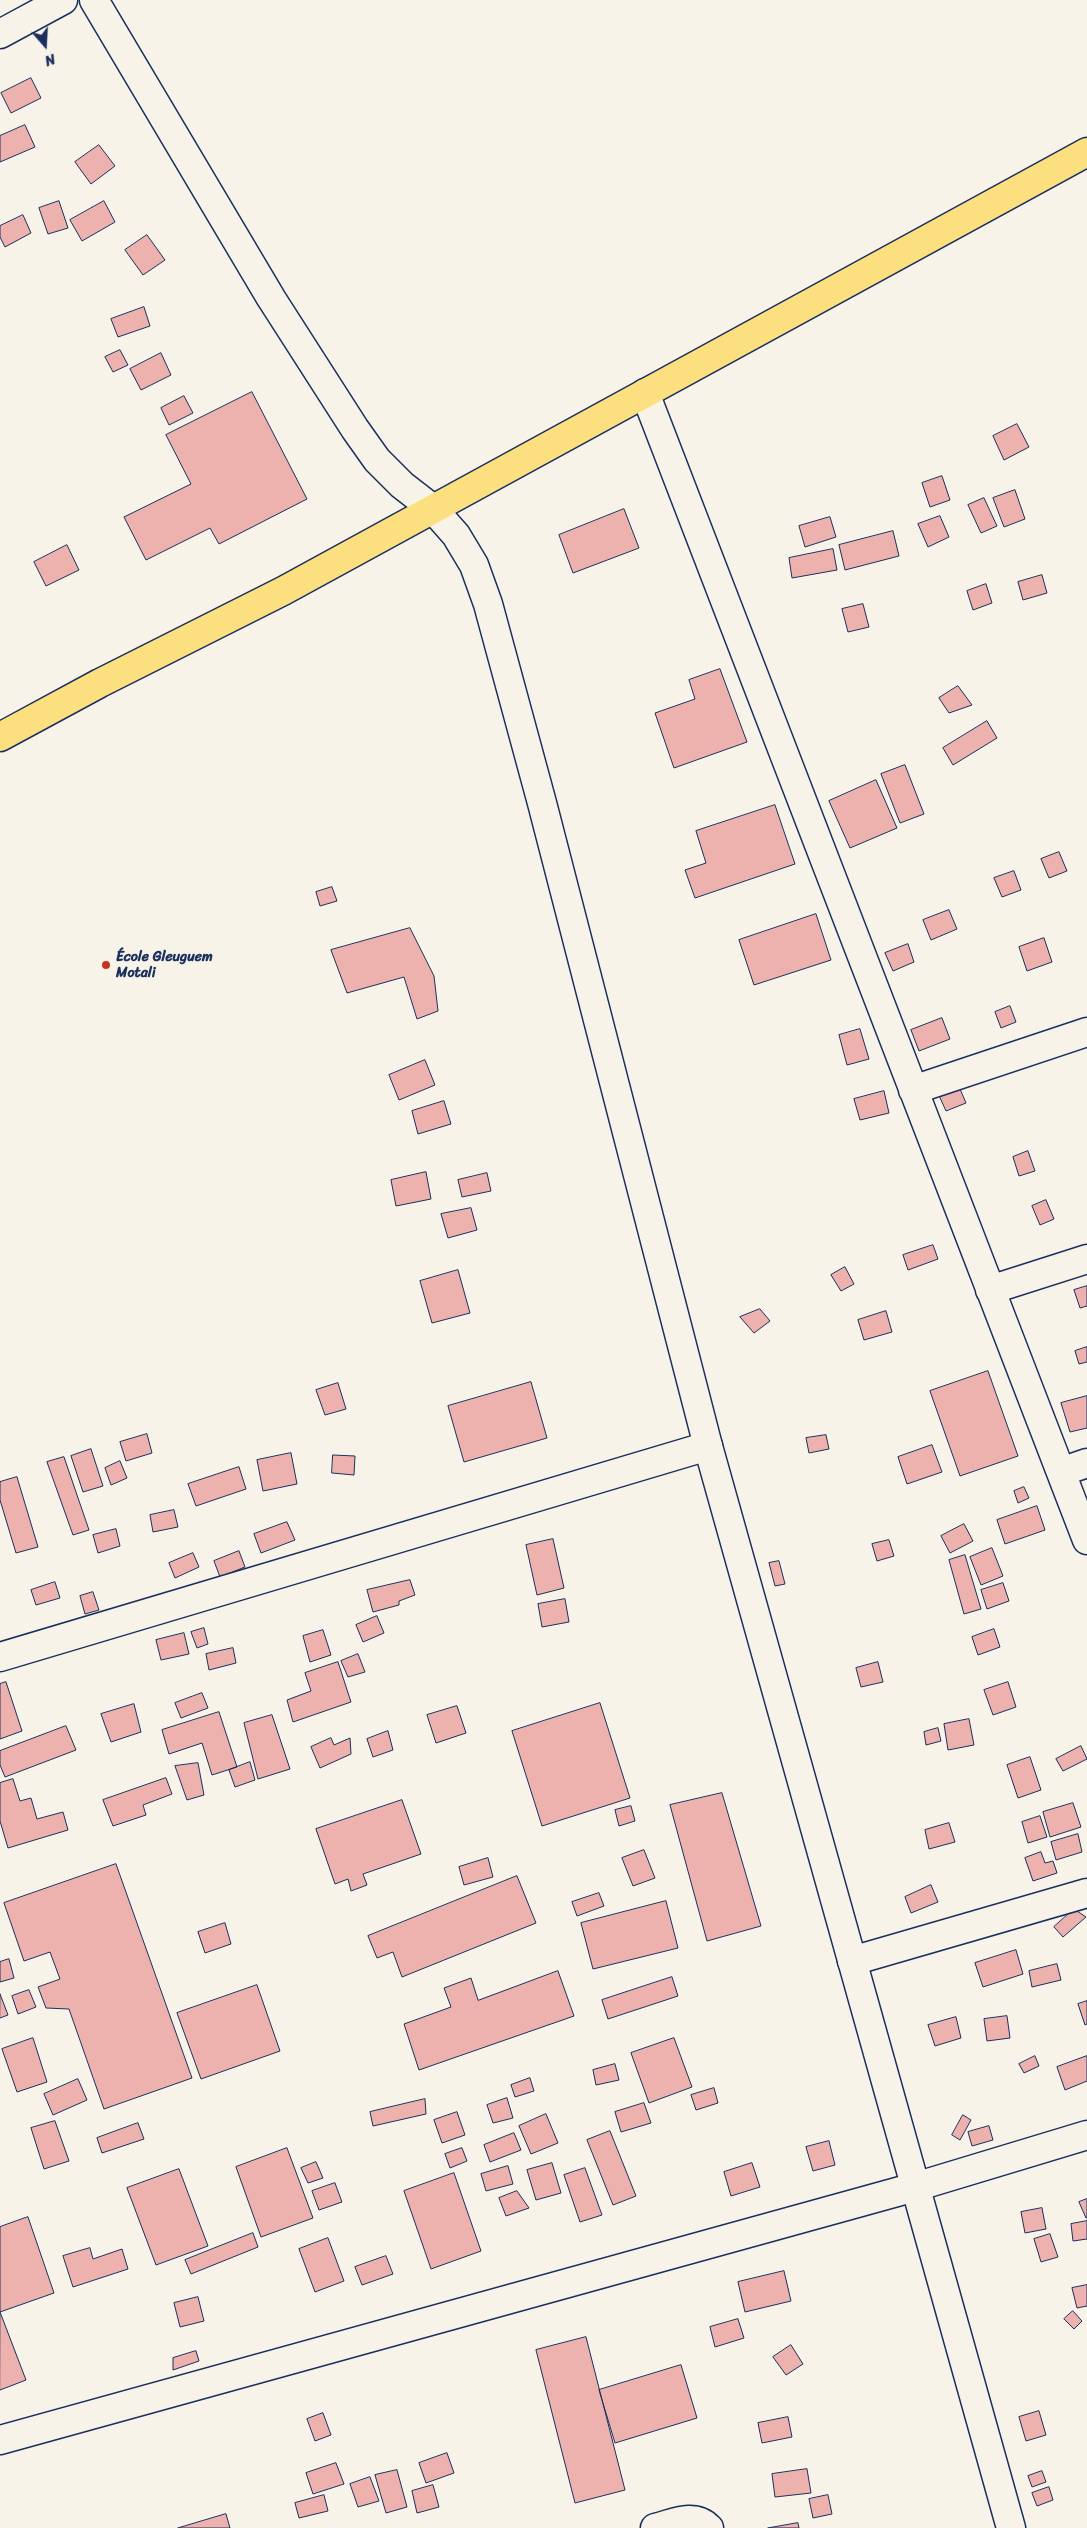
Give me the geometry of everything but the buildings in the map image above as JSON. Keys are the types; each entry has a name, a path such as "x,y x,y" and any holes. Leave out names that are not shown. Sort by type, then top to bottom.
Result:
{"main road":[{"path":"0,736 100,683 283,591 1087,152"}],"street":[{"path":"0,34 63,0"},
{"path":"94,0 314,368 376,460 402,485 433,510 456,535 474,565 488,604 542,803 708,1446 1010,2528"},
{"path":"645,393 1087,1540"},
{"path":"913,1090 1087,1032"},
{"path":"990,1290 1087,1259"},
{"path":"0,1657 708,1446"},
{"path":"1061,1472 1087,1464"},
{"path":"852,1961 1087,1893"},
{"path":"0,2440 915,2187 1087,2135"},
{"path":"655,2528 691,2519 703,2522 708,2528"}],"place":[{"name":"École Gleuguem Motali","path":"106,965"}]}
